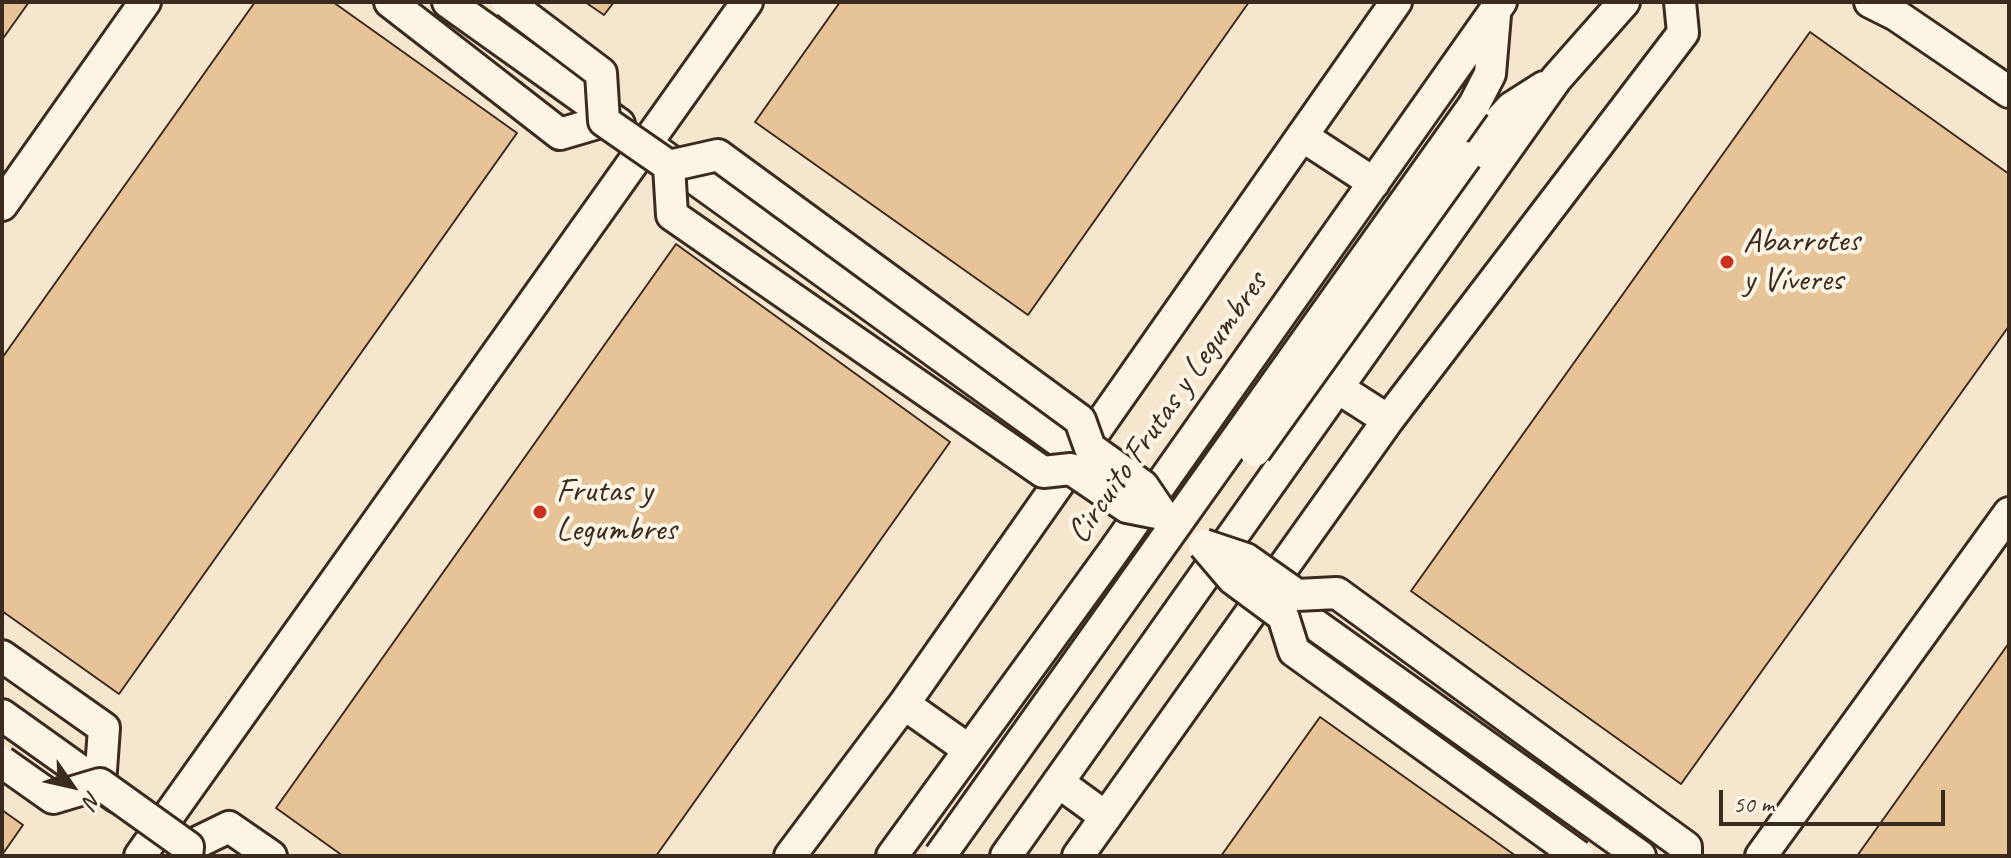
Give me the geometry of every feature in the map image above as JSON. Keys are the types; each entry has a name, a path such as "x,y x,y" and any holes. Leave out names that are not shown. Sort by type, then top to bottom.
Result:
{"street":[{"path":"2,205 145,2"},
{"path":"390,2 560,134 604,121 658,155 718,155 1080,420 1090,448 1143,486 1233,579 1283,616 1294,651 1578,856"},
{"path":"448,2 1640,856"},
{"path":"507,2 601,73 604,121"},
{"path":"140,856 658,155 747,2"},
{"path":"790,856 904,704 1080,456 1396,2"},
{"path":"1006,856 1058,782 1184,530 1338,388 1556,79 1624,2"},
{"path":"1078,856 1388,420 1683,33 1680,2"},
{"path":"1870,2 1896,15 2009,92"},
{"path":"964,856 1474,105 1490,74 1498,7"},
{"name":"Circuito Frutas y Legumbres","path":"892,856 969,750 1184,530 1374,183 1498,7"},
{"path":"940,856 1466,157 1511,108 1556,79"},
{"path":"1302,136 1374,183"},
{"path":"658,155 672,215 1043,472 1071,469 1127,507 1246,559 1297,595 1337,593 1686,847 1686,856"},
{"path":"1338,388 1388,420"},
{"path":"1761,856 2009,513"},
{"path":"2,656 104,728 100,784"},
{"path":"904,704 969,750"},
{"path":"2,715 192,853"},
{"path":"2,762 53,798 100,784"},
{"path":"1058,782 1106,817"},
{"path":"100,784 192,853"},
{"path":"192,853 229,827 271,856"}],"shaded area":[{"path":"2,2 2009,2 2009,856 2,856"}],"building":[{"path":"2,2 29,2 2,40"},
{"path":"255,2 333,2 517,133 119,694 2,611 2,358"},
{"path":"585,2 614,2 604,15"},
{"path":"840,2 1249,2 1028,315 755,122"},
{"path":"1810,32 2009,174 2009,326 1681,784 1411,591"},
{"path":"676,244 950,442 656,856 343,856 276,808"},
{"path":"2009,643 2009,856 1857,856"},
{"path":"1320,717 1516,856 1221,856"},
{"path":"2,810 23,825 2,855"}],"place":[{"name":"Abarrotes y Víveres","path":"1727,262"},
{"name":"Frutas y Legumbres","path":"540,512"}]}
